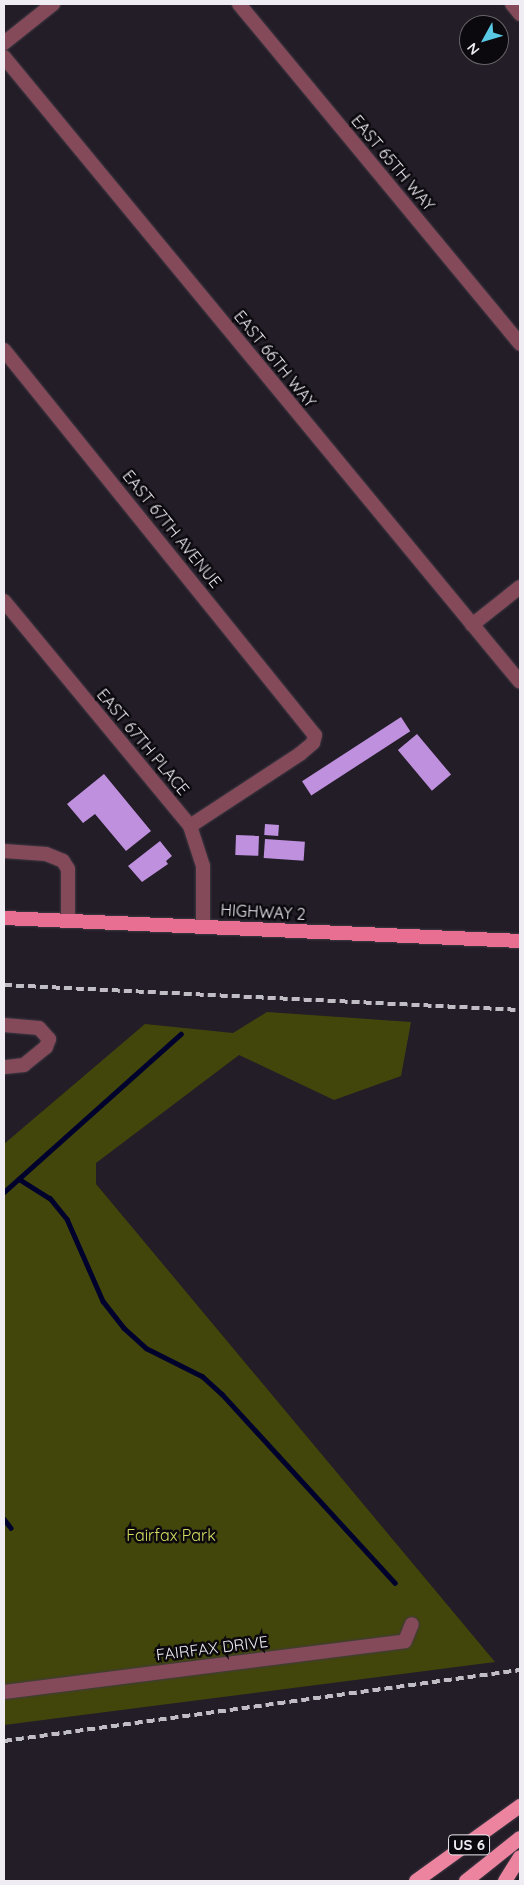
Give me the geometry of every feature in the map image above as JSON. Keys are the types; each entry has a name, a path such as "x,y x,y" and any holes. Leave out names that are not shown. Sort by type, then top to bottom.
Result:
{"highway":[{"name":"US 6","path":"416,1881 520,1806"},
{"name":"US 6","path":"466,1881 520,1838"},
{"path":"505,1881 520,1856"}],"main road":[{"name":"HIGHWAY 2","path":"4,918 520,941"}],"street":[{"path":"4,43 53,4"},
{"name":"EAST 65TH WAY","path":"239,4 520,344"},
{"path":"512,4 520,14"},
{"name":"EAST 66TH WAY","path":"4,57 520,682"},
{"name":"EAST 67TH AVENUE","path":"4,350 313,730 315,739 300,754 190,826"},
{"path":"472,625 520,586"},
{"name":"EAST 67TH PLACE","path":"4,600 190,826 203,866 203,927"},
{"path":"4,852 46,854 63,861 68,870 68,922"},
{"path":"4,1025 39,1028 49,1039 46,1047 24,1065 4,1067"},
{"name":"FAIRFAX DRIVE","path":"4,1692 405,1641 412,1624"}],"green space":[{"name":"Fairfax Park","path":"267,1012 411,1022 401,1076 334,1100 239,1055 96,1163 96,1184 495,1662 4,1725 4,1144 145,1024 233,1033"}],"building":[{"path":"401,717 410,731 311,796 302,781"},
{"path":"417,734 451,775 432,791 398,750"},
{"path":"104,774 151,831 126,851 95,814 83,823 67,804"},
{"path":"265,824 279,825 278,836 264,835"},
{"path":"236,835 259,836 258,856 235,855"},
{"path":"265,839 305,842 304,861 264,858"},
{"path":"160,841 172,856 166,861 168,864 142,882 128,866"}],"waterway":[{"path":"4,1192 181,1034"},
{"path":"19,1179 50,1198 67,1219 103,1301 124,1328 146,1348 202,1376 222,1394 395,1583"},
{"path":"4,1519 11,1528"}],"railway":[{"path":"4,985 520,1010"},
{"path":"4,1741 520,1670"}]}
